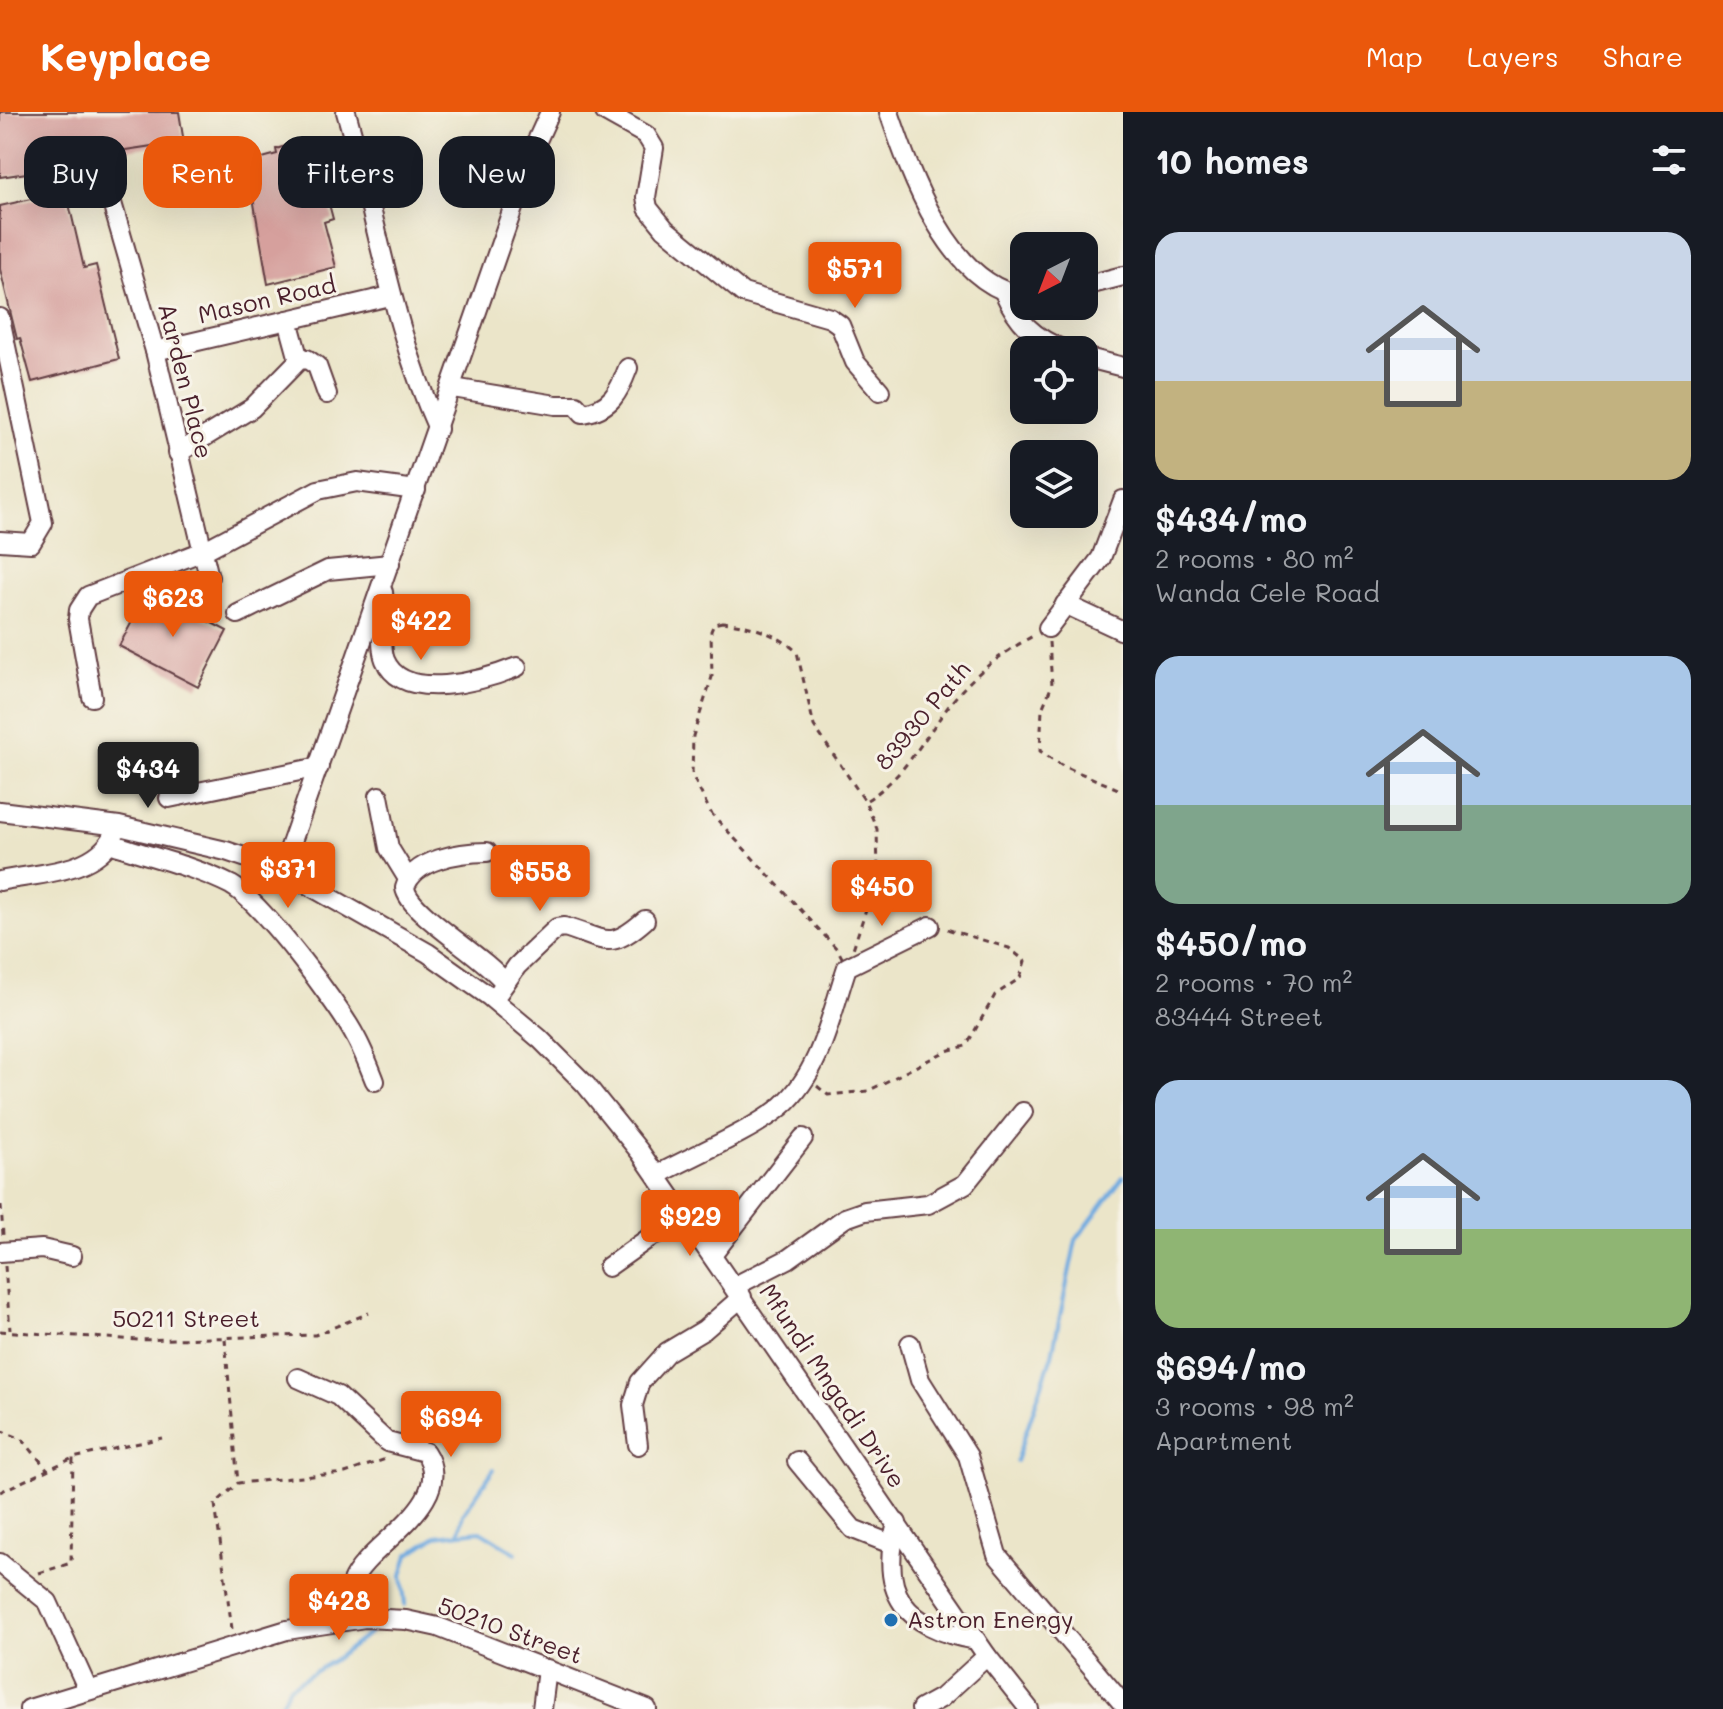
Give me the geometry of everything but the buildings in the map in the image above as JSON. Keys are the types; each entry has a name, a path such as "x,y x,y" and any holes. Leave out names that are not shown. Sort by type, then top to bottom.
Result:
{"street":[{"path":"346,112 390,296 416,381 438,429"},
{"path":"282,870 453,388 535,145 550,112"},
{"path":"605,112 646,135 654,148 646,197 648,208 665,229 743,293 779,305 810,309 840,325 855,362 880,391"},
{"path":"889,112 922,199 944,237 1004,292 1014,315 1040,336"},
{"name":"Aarden Place","path":"113,208 155,351 209,577"},
{"path":"1098,282 1123,276"},
{"path":"1004,292 1010,293"},
{"name":"Mason Road","path":"155,351 390,296"},
{"path":"0,318 43,523 31,543 0,541"},
{"path":"288,320 299,360"},
{"path":"178,453 252,408 299,360 307,359 317,366 327,394"},
{"path":"1098,361 1123,367"},
{"path":"453,388 556,405 576,405 583,413 595,412 618,396 628,368"},
{"path":"92,697 80,640 79,610 84,600 203,551 318,490 357,482 416,490"},
{"path":"1048,628 1101,558 1123,500"},
{"path":"238,614 328,570 390,564"},
{"path":"383,586 384,655 391,670 403,681 460,685 517,667"},
{"path":"1065,604 1123,631"},
{"path":"169,798 319,767"},
{"path":"379,796 389,848 408,879 406,895 412,905 472,950 505,983"},
{"name":"Mfundi Mngadi Drive","path":"0,811 119,826 226,851 282,870 428,953 494,1000 540,1039 586,1085 657,1175 987,1656 1029,1709"},
{"path":"0,881 84,863 110,843 119,826"},
{"path":"110,843 205,875 244,894 267,917 337,1008 355,1035 375,1081"},
{"path":"408,879 436,861 487,852"},
{"path":"494,1000 545,936 557,928 564,927 608,942 628,935 645,920"},
{"path":"657,1175 761,1121 782,1106 807,1074 828,1026 847,967 930,926"},
{"path":"638,1445 633,1405 640,1382 667,1352 704,1330 738,1291 845,1218 865,1211 928,1204 965,1184 1023,1112"},
{"path":"713,1254 803,1138"},
{"path":"608,1267 649,1238 689,1220"},
{"path":"0,1252 42,1249 72,1256"},
{"path":"910,1344 920,1380 968,1456 997,1555 1123,1704"},
{"path":"298,1378 327,1389 380,1438 394,1445 425,1452 430,1464 430,1483 419,1506 355,1577 350,1593 354,1619"},
{"path":"797,1461 853,1529 891,1544"},
{"path":"897,1523 889,1559 892,1582 917,1619 939,1632 976,1640"},
{"path":"6,1569 48,1602 88,1690"},
{"name":"50210 Street","path":"29,1709 287,1630 354,1619 405,1620 438,1627 647,1709"},
{"path":"921,1709 941,1698 987,1656"},
{"path":"542,1709 547,1669"}],"path":[{"path":"714,624 749,626 781,640 797,652 814,726 865,801 877,829 878,873 847,967 838,950 711,813 692,775 693,736 712,677 711,631 714,624"},
{"path":"1048,628 1052,685 1042,709 1040,751 1061,765 1123,791"},
{"name":"83930 Path","path":"865,801 887,788 913,758 948,706 992,662 1048,628"},
{"path":"807,1074 818,1089 828,1095 868,1091 915,1066 966,1046 995,995 1020,978 1025,961 1009,948 963,932 930,926"},
{"name":"50211 Street","path":"0,1331 138,1340 315,1335 369,1313"},
{"path":"224,1339 238,1483"},
{"path":"0,1430 22,1439 49,1471"},
{"path":"0,1492 73,1458 162,1438"},
{"path":"234,1645 215,1504 238,1483 345,1473 395,1456"},
{"path":"6,1569 25,1577 71,1563 73,1458"}],"waterway":[{"path":"1016,1461 1052,1355 1076,1240 1123,1177"},
{"path":"459,1532 463,1514 494,1469"},
{"path":"405,1605 402,1575 408,1555 436,1536 480,1531 516,1553"},
{"path":"278,1709 289,1687 334,1660 371,1632"}],"place":[{"name":"Astron Energy","path":"891,1620"}]}
